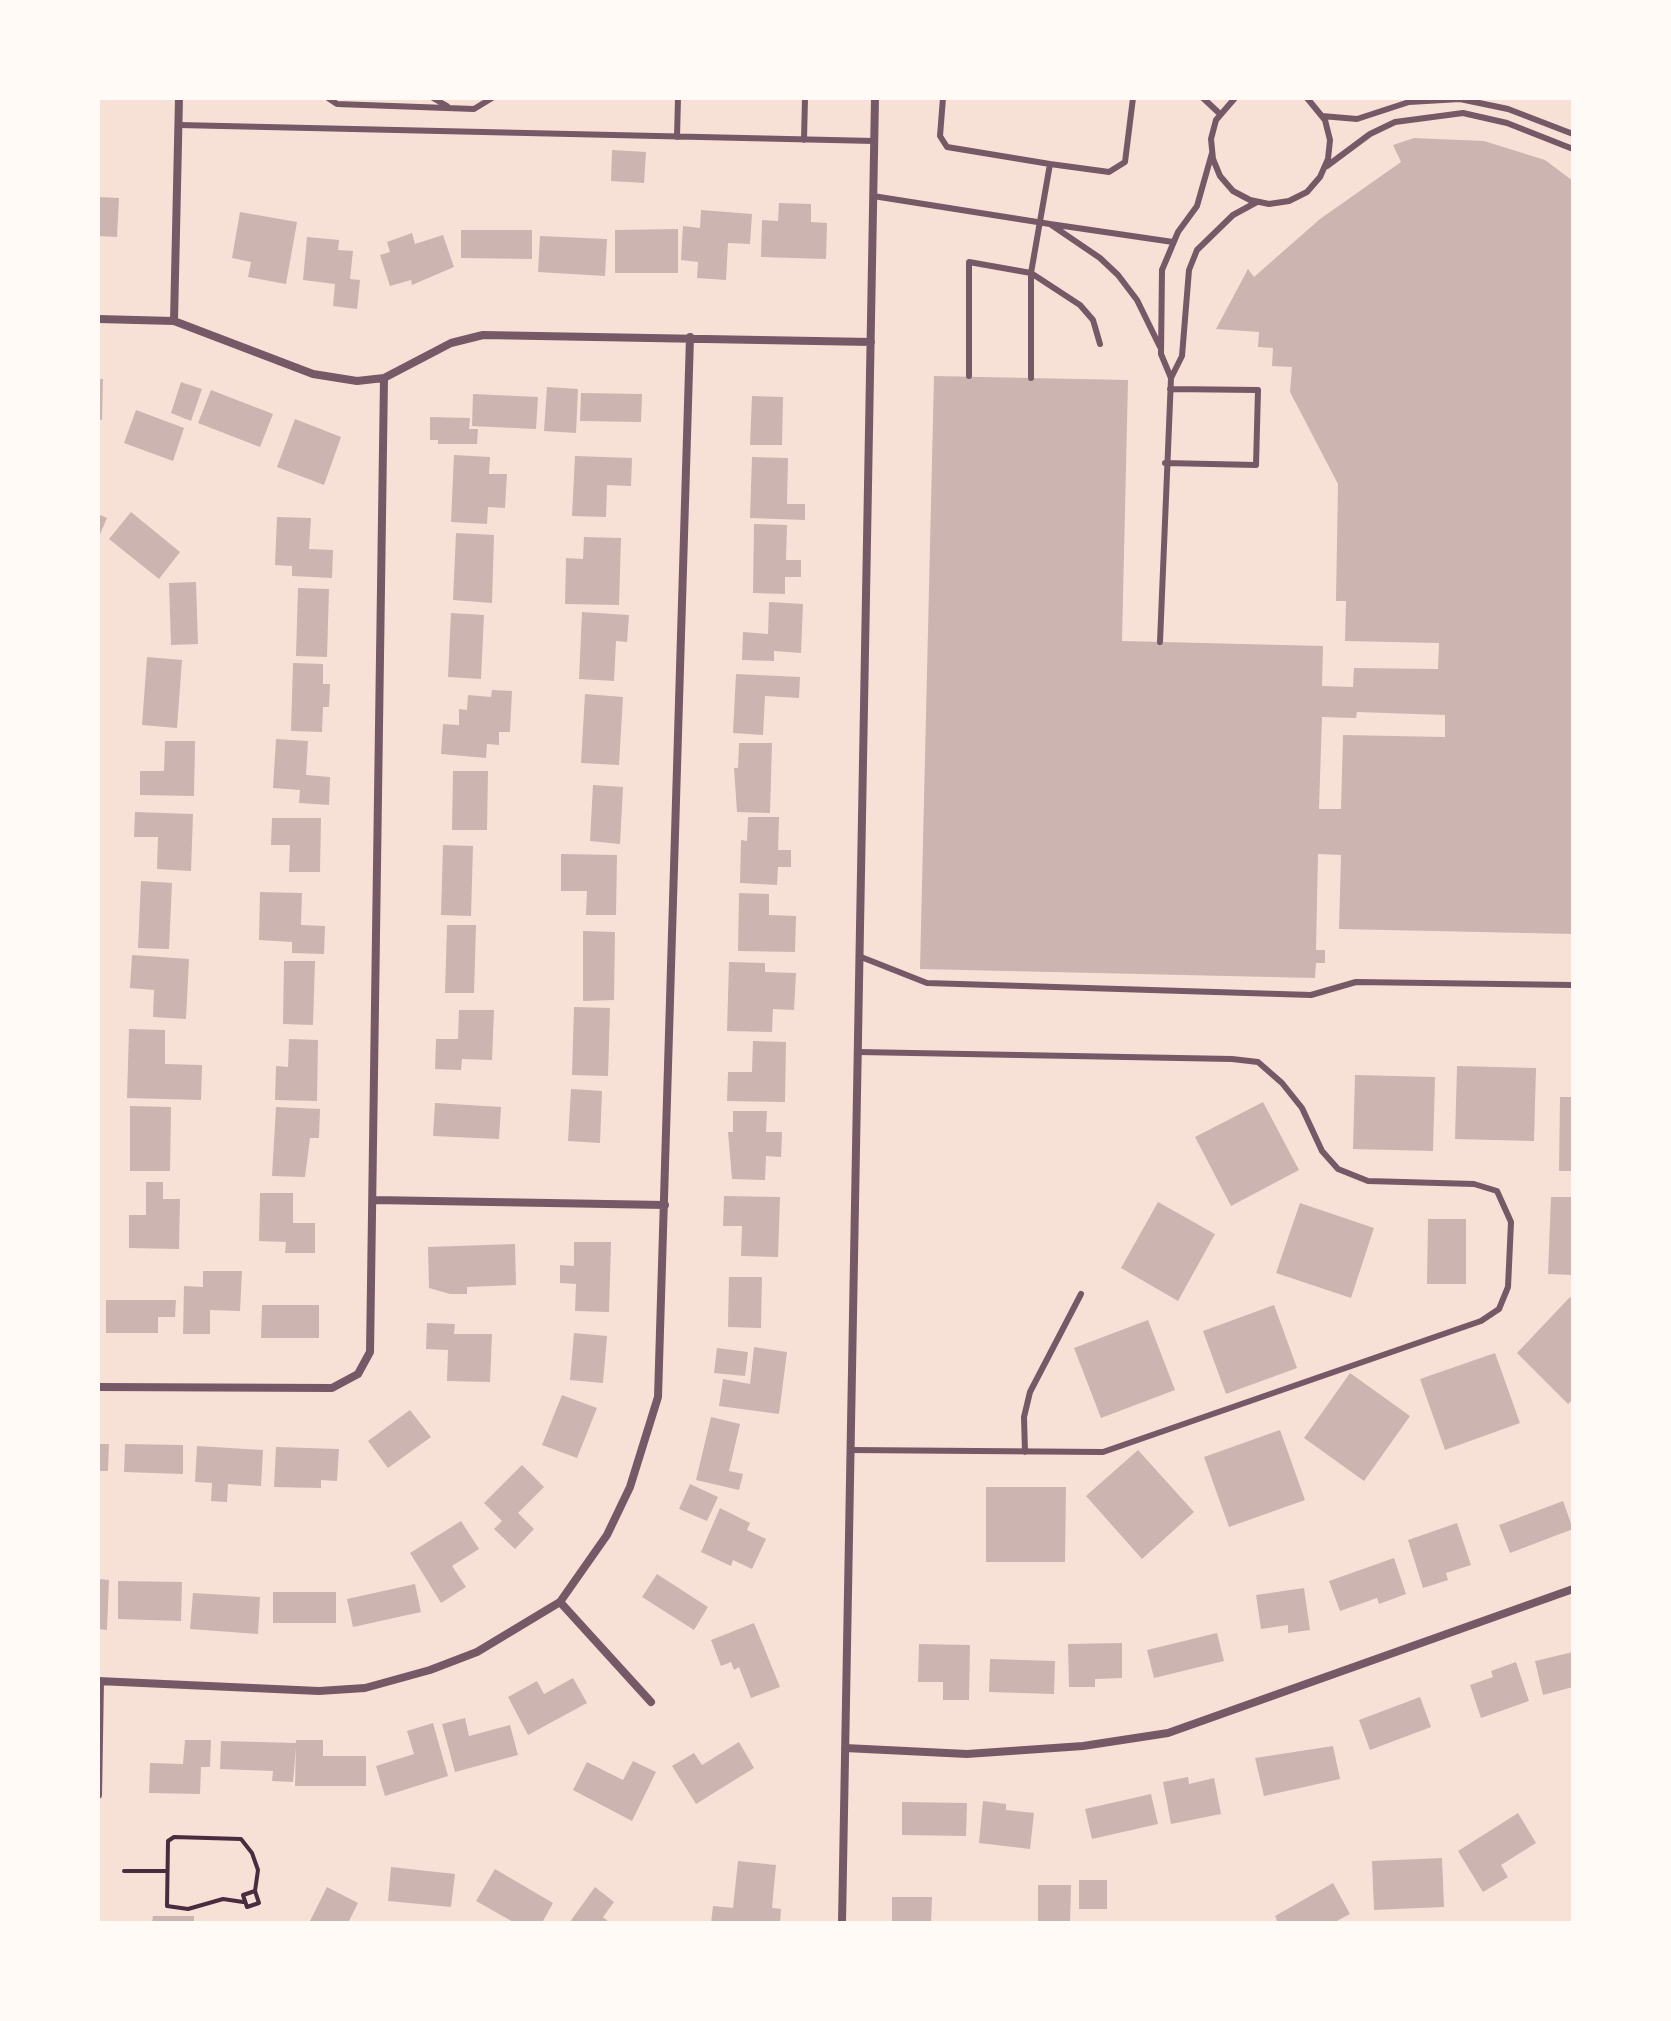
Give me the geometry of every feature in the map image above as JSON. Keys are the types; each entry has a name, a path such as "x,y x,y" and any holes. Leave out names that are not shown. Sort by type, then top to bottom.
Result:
{"street":[{"path":"174,321 179,98"},
{"path":"842,1923 875,98"},
{"path":"98,319 174,321 328,378 357,381 384,378 451,343 483,335 871,342"},
{"path":"98,1795 99,1681 319,1691 365,1688 430,1670 477,1652 560,1602 607,1535 647,1440 658,1397 690,337"},
{"path":"98,1387 332,1388 358,1374 370,1352 384,378"},
{"path":"374,1200 665,1205"},
{"path":"845,1748 967,1754 1083,1746 1168,1733 1573,1589"},
{"path":"560,1602 651,1702"}],"lane":[{"path":"328,98 337,104 474,109 492,98"},
{"path":"433,98 451,108"},
{"path":"677,137 678,98"},
{"path":"804,140 805,98"},
{"path":"943,98 940,136 947,147 1109,172 1125,162 1133,98"},
{"path":"1203,98 1220,114"},
{"path":"1235,98 1220,114 1211,139 1212,153 1220,176 1233,191 1257,202 1289,201 1307,192 1324,168 1370,134 1395,122 1423,116 1483,116 1573,149"},
{"path":"1307,98 1315,101 1330,140 1324,168"},
{"path":"1401,98 1409,102"},
{"path":"1322,116 1368,117 1409,102 1481,101 1573,134"},
{"path":"179,125 874,141"},
{"path":"1161,349 1162,270 1173,242 1197,206 1212,153"},
{"path":"1031,378 1031,273 1050,164"},
{"path":"873,196 1173,242"},
{"path":"1160,642 1170,389 1171,378 1182,356 1189,270 1197,250 1233,215 1257,202"},
{"path":"1050,224 1100,258 1118,275 1137,300 1161,349 1171,378"},
{"path":"969,376 969,262 1031,273 1080,305 1093,320 1100,344"},
{"path":"1165,463 1256,465 1258,390 1170,389"},
{"path":"861,957 927,983 1311,995 1356,982 1573,985"},
{"path":"850,1450 1103,1452 1481,1321 1499,1309 1508,1287 1511,1222 1497,1191 1474,1184 1368,1181 1338,1169 1322,1151 1302,1108 1282,1083 1258,1062 859,1052"},
{"path":"1025,1452 1024,1417 1030,1392 1081,1294"}],"path":[{"path":"171,1838 241,1839 256,1863 255,1891 260,1896 257,1906 250,1908 243,1902 223,1899 188,1909 170,1908 166,1848 171,1838"},
{"path":"124,1871 167,1871"},
{"path":"243,1902 245,1892 255,1891"}],"building":[{"path":"1414,138 1484,141 1545,160 1573,181 1573,934 1339,929 1341,855 1318,854 1316,950 1325,950 1325,963 1316,963 1315,978 920,969 934,376 1128,380 1122,641 1323,646 1322,686 1353,687 1354,668 1438,669 1439,643 1345,641 1346,601 1336,601 1338,484 1290,392 1292,367 1272,366 1273,348 1258,347 1259,332 1216,329 1248,269 1254,277 1320,219 1401,162 1393,145","holes":["1357,712 1445,715 1445,737 1343,735 1341,809 1319,809 1322,717 1356,718"]},
{"path":"612,150 646,152 644,183 611,181"},
{"path":"98,197 119,198 117,237 98,236"},
{"path":"779,203 811,204 811,222 827,223 826,259 761,257 762,220 778,221"},
{"path":"701,210 752,214 750,244 728,243 726,280 697,278 698,262 681,260 683,226 700,228"},
{"path":"240,212 297,222 286,284 248,277 251,262 232,258"},
{"path":"678,229 678,273 615,273 615,230"},
{"path":"461,230 532,230 532,259 461,258"},
{"path":"412,233 415,244 443,235 454,267 412,285 411,280 390,286 380,255 390,252 387,242"},
{"path":"540,236 607,239 605,276 538,272"},
{"path":"307,237 339,240 338,250 353,251 350,279 360,280 357,309 333,306 335,284 303,280"},
{"path":"98,379 103,379 102,420 98,419"},
{"path":"181,382 202,389 191,421 171,413"},
{"path":"547,387 578,389 576,433 544,431"},
{"path":"211,390 273,414 260,447 198,423"},
{"path":"581,393 642,394 641,422 580,421"},
{"path":"473,394 538,397 536,429 472,426"},
{"path":"752,396 783,397 782,445 750,445"},
{"path":"136,410 184,428 173,461 124,443"},
{"path":"430,417 470,418 469,429 478,429 477,444 438,444 438,440 430,440"},
{"path":"295,419 341,437 324,485 277,467"},
{"path":"454,455 490,457 489,474 507,474 505,508 488,507 487,524 451,522"},
{"path":"575,456 632,458 631,486 607,485 606,517 572,516"},
{"path":"752,457 788,458 787,504 805,504 805,520 750,518"},
{"path":"131,512 180,552 159,579 109,539"},
{"path":"98,514 107,518 98,539"},
{"path":"277,517 311,518 309,549 333,550 332,578 292,576 292,566 275,565"},
{"path":"754,524 787,525 786,560 801,560 801,577 785,577 785,594 753,593"},
{"path":"456,533 494,535 492,603 453,600"},
{"path":"584,537 621,538 619,605 565,604 566,558 583,559"},
{"path":"196,582 198,644 171,645 169,583"},
{"path":"298,588 329,589 327,657 296,656"},
{"path":"769,602 803,604 801,653 774,651 774,661 742,660 743,632 768,634"},
{"path":"582,612 629,615 627,642 616,641 614,681 579,679"},
{"path":"451,613 484,615 481,679 448,677"},
{"path":"147,657 182,660 177,728 142,725"},
{"path":"293,663 323,664 323,684 330,684 329,707 323,707 322,732 291,731"},
{"path":"736,674 800,677 799,698 765,696 763,735 733,733"},
{"path":"492,690 512,691 510,732 499,732 499,745 487,744 486,758 441,754 443,724 459,725 459,709 467,710 468,695 491,697"},
{"path":"585,694 623,697 619,765 581,763"},
{"path":"276,739 308,741 306,775 330,777 329,805 299,803 300,790 273,788"},
{"path":"165,741 195,741 194,796 140,795 140,771 164,771"},
{"path":"739,743 772,743 770,813 737,812 734,768 738,768"},
{"path":"453,771 488,771 487,830 452,830"},
{"path":"593,785 623,787 620,844 590,841"},
{"path":"135,812 193,814 191,871 157,869 158,837 134,837"},
{"path":"748,817 779,817 778,850 791,850 791,867 778,867 777,885 740,883 741,840 747,841"},
{"path":"272,818 321,818 320,872 289,872 290,845 271,845"},
{"path":"443,845 473,846 471,916 441,915"},
{"path":"561,854 617,855 616,915 586,915 587,891 561,891"},
{"path":"141,881 172,883 169,949 138,948"},
{"path":"260,892 302,893 301,925 325,926 324,954 292,953 292,942 259,940"},
{"path":"739,893 769,894 769,915 796,916 795,952 738,951"},
{"path":"447,925 476,925 474,993 445,993"},
{"path":"583,931 615,932 614,1000 583,1001"},
{"path":"132,955 189,959 186,1019 153,1017 154,990 130,988"},
{"path":"284,961 315,961 313,1025 283,1024"},
{"path":"729,962 765,963 765,972 796,973 794,1010 773,1009 772,1032 727,1031"},
{"path":"574,1007 610,1008 608,1076 572,1075"},
{"path":"459,1010 494,1010 492,1060 462,1059 461,1070 435,1069 436,1039 458,1039"},
{"path":"129,1029 165,1030 165,1064 202,1065 201,1100 127,1098"},
{"path":"289,1039 318,1040 317,1101 275,1100 276,1066 288,1067"},
{"path":"753,1041 786,1042 785,1102 727,1101 728,1072 752,1072"},
{"path":"1457,1066 1536,1068 1534,1141 1455,1139"},
{"path":"1355,1075 1435,1077 1433,1151 1353,1149"},
{"path":"571,1089 602,1091 600,1143 568,1141"},
{"path":"1560,1097 1573,1097 1573,1171 1559,1171"},
{"path":"1263,1102 1299,1170 1231,1206 1195,1137"},
{"path":"435,1103 501,1107 499,1139 433,1136"},
{"path":"130,1106 171,1107 170,1171 130,1171"},
{"path":"276,1107 320,1109 319,1138 310,1138 305,1177 272,1176"},
{"path":"733,1111 767,1111 766,1132 782,1132 781,1157 766,1156 765,1180 732,1179 728,1132 733,1132"},
{"path":"146,1182 163,1182 163,1199 180,1199 179,1249 129,1248 129,1215 146,1215"},
{"path":"260,1193 293,1193 293,1223 315,1223 315,1253 285,1253 286,1242 259,1241"},
{"path":"724,1196 780,1197 778,1257 741,1256 742,1226 723,1226"},
{"path":"1551,1197 1573,1197 1573,1275 1548,1274"},
{"path":"1158,1202 1215,1234 1178,1301 1121,1268"},
{"path":"1300,1203 1374,1228 1351,1298 1276,1273"},
{"path":"1428,1219 1466,1219 1466,1284 1427,1284"},
{"path":"574,1242 611,1242 609,1312 575,1311 576,1284 560,1283 560,1265 574,1266"},
{"path":"515,1244 516,1285 467,1287 467,1294 450,1294 429,1288 428,1247"},
{"path":"203,1271 242,1271 240,1311 210,1310 210,1334 183,1334 184,1286 203,1287"},
{"path":"729,1277 762,1277 761,1328 728,1327"},
{"path":"1570,1297 1573,1300 1573,1399 1568,1404 1517,1353"},
{"path":"106,1300 176,1300 175,1317 158,1317 158,1333 106,1333"},
{"path":"262,1305 319,1305 319,1338 261,1338"},
{"path":"1274,1305 1297,1368 1226,1394 1203,1331"},
{"path":"1148,1320 1175,1390 1101,1418 1074,1348"},
{"path":"427,1323 455,1324 454,1334 492,1334 490,1382 447,1381 448,1350 426,1349"},
{"path":"574,1333 607,1336 603,1383 570,1380"},
{"path":"754,1347 787,1352 779,1414 719,1406 723,1379 750,1384"},
{"path":"717,1348 748,1352 745,1376 714,1373"},
{"path":"1495,1353 1520,1423 1445,1450 1420,1379"},
{"path":"1350,1373 1410,1416 1364,1481 1304,1438"},
{"path":"562,1395 597,1408 577,1458 542,1445"},
{"path":"410,1410 431,1437 388,1468 368,1441"},
{"path":"711,1417 740,1424 729,1471 743,1474 739,1490 696,1480"},
{"path":"1280,1430 1305,1500 1229,1527 1204,1457"},
{"path":"98,1444 109,1444 108,1471 98,1471"},
{"path":"125,1444 183,1445 183,1474 124,1472"},
{"path":"197,1446 263,1450 261,1486 228,1484 227,1502 211,1501 212,1483 195,1482"},
{"path":"276,1447 339,1449 337,1481 321,1480 321,1488 274,1487"},
{"path":"1138,1450 1194,1512 1142,1559 1086,1496"},
{"path":"522,1465 544,1487 518,1513 534,1529 515,1549 494,1529 502,1521 484,1503"},
{"path":"690,1484 718,1497 707,1521 679,1509"},
{"path":"986,1487 1066,1487 1065,1562 986,1562"},
{"path":"1563,1501 1573,1529 1510,1553 1499,1525"},
{"path":"720,1508 750,1523 747,1530 766,1539 752,1569 733,1560 731,1566 701,1552"},
{"path":"461,1521 479,1549 452,1566 466,1587 441,1603 410,1553"},
{"path":"1457,1523 1471,1565 1446,1573 1448,1580 1423,1588 1408,1540"},
{"path":"1394,1558 1406,1594 1379,1604 1377,1598 1340,1611 1329,1581"},
{"path":"657,1574 708,1607 694,1630 642,1597"},
{"path":"98,1579 109,1580 107,1630 98,1629"},
{"path":"118,1581 182,1582 181,1621 118,1619"},
{"path":"415,1584 421,1612 353,1627 347,1599"},
{"path":"1304,1588 1310,1630 1288,1633 1288,1625 1261,1629 1256,1595"},
{"path":"273,1592 336,1592 336,1623 273,1623"},
{"path":"193,1593 260,1597 258,1634 190,1629"},
{"path":"754,1623 780,1687 751,1698 739,1667 734,1670 731,1662 721,1666 711,1640"},
{"path":"1217,1633 1224,1661 1154,1678 1147,1650"},
{"path":"1122,1643 1122,1678 1095,1679 1095,1687 1069,1687 1068,1644"},
{"path":"919,1644 970,1645 969,1700 943,1700 943,1682 918,1682"},
{"path":"1573,1652 1573,1687 1543,1695 1535,1661"},
{"path":"990,1659 1055,1661 1054,1694 989,1692"},
{"path":"1516,1662 1529,1701 1481,1718 1470,1685 1493,1677 1491,1671"},
{"path":"573,1678 587,1703 528,1735 508,1697 537,1681 544,1694"},
{"path":"1420,1697 1431,1727 1370,1750 1359,1720"},
{"path":"465,1718 469,1736 510,1725 518,1755 455,1772 442,1724"},
{"path":"433,1723 448,1776 385,1796 376,1766 414,1754 407,1731"},
{"path":"185,1740 211,1740 210,1767 201,1767 200,1794 149,1793 150,1763 183,1764"},
{"path":"296,1740 323,1740 323,1756 366,1756 366,1786 295,1786 296,1747 293,1782 272,1781 273,1771 220,1769 221,1741 296,1743"},
{"path":"739,1742 754,1768 696,1804 672,1766 694,1753 702,1765"},
{"path":"1333,1746 1340,1779 1264,1796 1255,1758"},
{"path":"633,1761 656,1772 632,1821 573,1790 587,1762 623,1780"},
{"path":"1188,1777 1189,1784 1214,1778 1221,1814 1171,1824 1163,1782"},
{"path":"1151,1794 1158,1824 1092,1839 1085,1809"},
{"path":"983,1801 1006,1804 1006,1810 1034,1813 1030,1849 979,1843"},
{"path":"902,1802 967,1803 966,1836 902,1835"},
{"path":"1518,1813 1536,1843 1501,1865 1508,1877 1483,1892 1458,1851"},
{"path":"1442,1858 1444,1907 1374,1910 1372,1861"},
{"path":"738,1861 776,1865 772,1908 781,1909 780,1923 711,1923 713,1906 733,1908"},
{"path":"391,1867 455,1874 451,1907 388,1901"},
{"path":"495,1869 553,1903 542,1923 515,1923 476,1901"},
{"path":"1079,1880 1107,1880 1107,1909 1079,1909"},
{"path":"1333,1883 1350,1914 1333,1923 1278,1923 1275,1916"},
{"path":"1038,1885 1071,1885 1070,1923 1038,1923"},
{"path":"327,1887 358,1903 348,1923 309,1923"},
{"path":"595,1887 614,1902 603,1917 610,1923 569,1923"},
{"path":"892,1897 932,1897 931,1923 892,1923"},
{"path":"153,1916 194,1916 194,1923 152,1923"}]}
